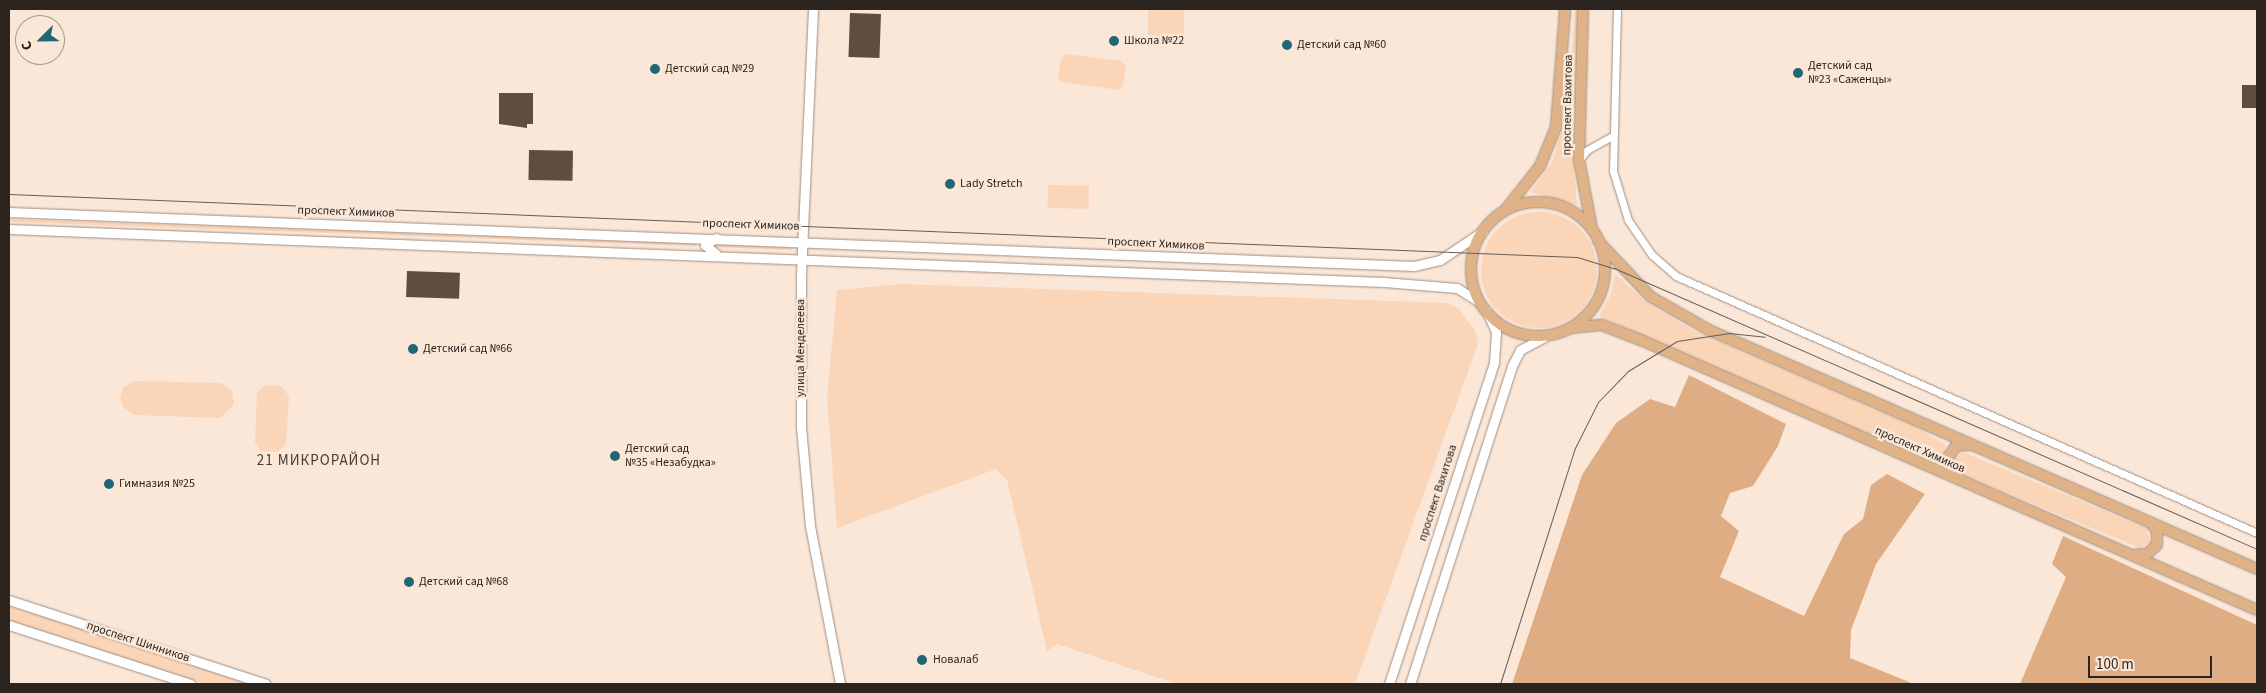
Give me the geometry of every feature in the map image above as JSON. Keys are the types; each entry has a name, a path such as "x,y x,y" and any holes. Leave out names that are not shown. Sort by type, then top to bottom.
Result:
{"main road":[{"name":"улица Менделеева","path":"813,9 802,256 800,374 806,496 840,684"},
{"name":"проспект Вахитова","path":"1389,684 1494,362 1496,332 1483,306 1471,262 1482,231 1501,214 1540,166 1553,136 1562,90 1565,9"},
{"name":"проспект Вахитова","path":"1583,9 1579,160 1592,230"},
{"name":"проспект Вахитова","path":"1410,684 1512,366 1525,346 1571,328 1585,317 1601,291 1605,264 1598,241 1592,230 1578,215 1547,202 1532,202 1501,214"},
{"name":"проспект Химиков","path":"9,212 721,236 1004,250 1414,266 1440,260 1482,231"},
{"path":"9,229 802,256 1005,267 1445,286 1467,292 1510,330 1544,337"},
{"path":"717,254 708,250 705,244 721,236"},
{"name":"проспект Химиков","path":"1598,241 1636,285 1684,318 2257,569"},
{"path":"1004,250 1005,267"},
{"name":"проспект Химиков","path":"1571,328 1602,326 1616,330 2257,610"},
{"path":"1963,482 1950,470 1948,457 1956,446 1971,445"},
{"path":"2130,554 2143,555 2155,548 2158,534 2148,521"},
{"name":"проспект Шинников","path":"9,600 266,684"},
{"name":"проспект Шинников","path":"9,625 191,684"}],"street":[{"path":"1617,9 1612,136 1613,171 1628,220 1652,255 1686,282 2257,533"},
{"path":"1579,160 1588,150 1612,136"}],"shaded area":[{"path":"1148,9 1184,9 1184,39 1148,39"},
{"path":"1575,9 1580,9 1572,144 1577,205 1531,192 1553,160 1568,106"},
{"path":"1067,54 1122,61 1126,67 1123,86 1119,90 1062,82 1058,77 1061,58"},
{"path":"1048,185 1089,186 1089,209 1048,208"},
{"path":"1539,212 1561,217 1580,229 1592,248 1597,270 1592,292 1580,311 1561,323 1539,328 1517,323 1498,311 1486,292 1481,270 1486,248 1498,229 1517,217"},
{"path":"9,219 696,242 696,246 10,222"},
{"path":"710,243 792,245 792,250 711,247"},
{"path":"1615,274 1647,303 1691,329 1915,427 1946,445 1939,465 1599,316 1611,294"},
{"path":"901,284 1447,303 1458,308 1475,330 1478,344 1355,684 1177,684 1057,644 1047,651 1007,480 996,469 837,528 827,398 837,290"},
{"path":"1689,375 1786,424 1778,446 1753,486 1730,493 1721,516 1739,531 1720,577 1804,616 1844,534 1863,519 1871,485 1887,474 1925,494 1876,564 1851,630 1850,658 1914,684 1512,684 1582,475 1616,423 1650,399 1675,407"},
{"path":"134,381 221,383 232,391 234,404 220,418 134,415 123,407 120,398 123,388"},
{"path":"266,385 281,386 289,396 286,444 278,452 261,451 255,443 257,392"},
{"path":"1965,453 2146,528 2151,542 2140,548 1959,473 1953,461 1957,454"},
{"path":"2063,536 2257,625 2257,684 2020,684 2066,577 2052,564"},
{"path":"9,606 254,684 206,684 9,622"}],"building":[{"path":"850,13 881,14 879,58 848,57"},
{"path":"2242,85 2257,85 2257,108 2242,108"},
{"path":"499,93 533,93 533,124 527,124 527,128 499,124"},
{"path":"529,150 573,151 572,181 528,180"},
{"path":"407,271 460,273 459,299 406,297"}],"tram line":[{"path":"9,194 1577,257 1614,268 2257,549"},
{"path":"1500,684 1575,448 1598,402 1628,371 1677,341 1729,333 1765,337"}],"place":[{"name":"Школа №22","path":"1114,41"},
{"name":"Детский сад №60","path":"1287,45"},
{"name":"Детский сад №29","path":"655,69"},
{"name":"Детский сад №23 «Саженцы»","path":"1798,73"},
{"name":"Lady Stretch","path":"950,184"},
{"name":"Детский сад №66","path":"413,349"},
{"name":"Детский сад №35 «Незабудка»","path":"615,456"},
{"name":"Гимназия №25","path":"109,484"},
{"name":"Детский сад №68","path":"409,582"},
{"name":"Новалаб","path":"922,660"}],"district":[{"name":"21 МИКРОРАЙОН","path":"319,461"}]}
